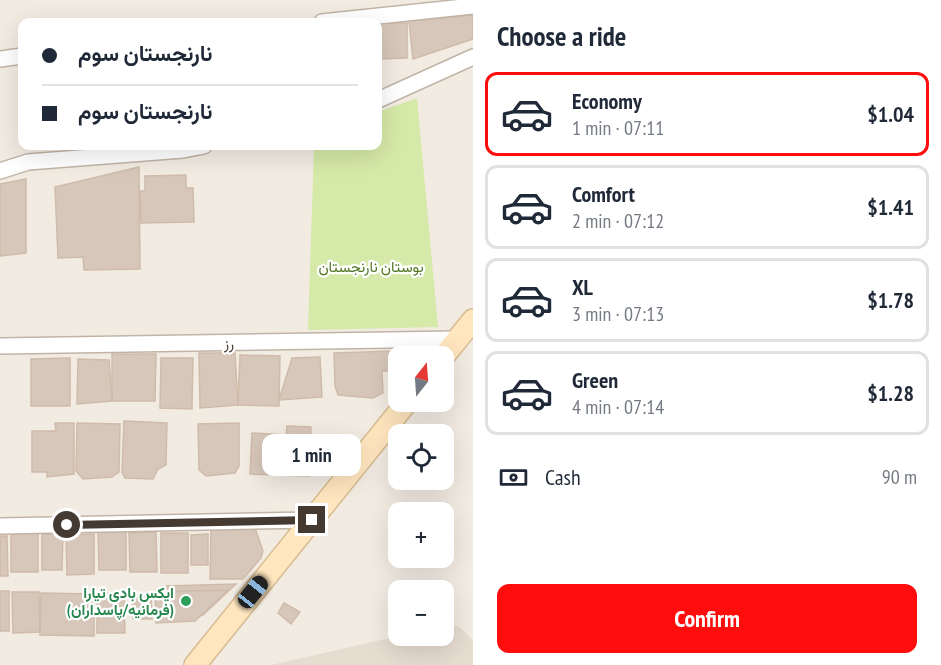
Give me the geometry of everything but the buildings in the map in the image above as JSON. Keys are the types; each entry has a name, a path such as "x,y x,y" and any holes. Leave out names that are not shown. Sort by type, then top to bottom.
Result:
{"main road":[{"path":"452,346 473,320"},
{"path":"195,665 399,412"}],"street":[{"path":"360,18 473,6"},
{"path":"0,58 18,56"},
{"path":"382,98 473,57"},
{"path":"0,171 28,162 183,150"},
{"name":"رز","path":"0,346 458,339"},
{"path":"0,526 312,520"}],"shaded area":[{"path":"454,625 461,628 473,641 473,665 271,665 388,638 388,646 454,646"}],"green space":[{"name":"بوستان نارنجستان","path":"417,98 438,327 308,330 314,150 382,150 382,111"}],"place":[{"name":"ایکس بادی تیارا (فرمانیه/پاسداران)","path":"186,601"}],"route":[{"path":"67,525 312,520"}]}
